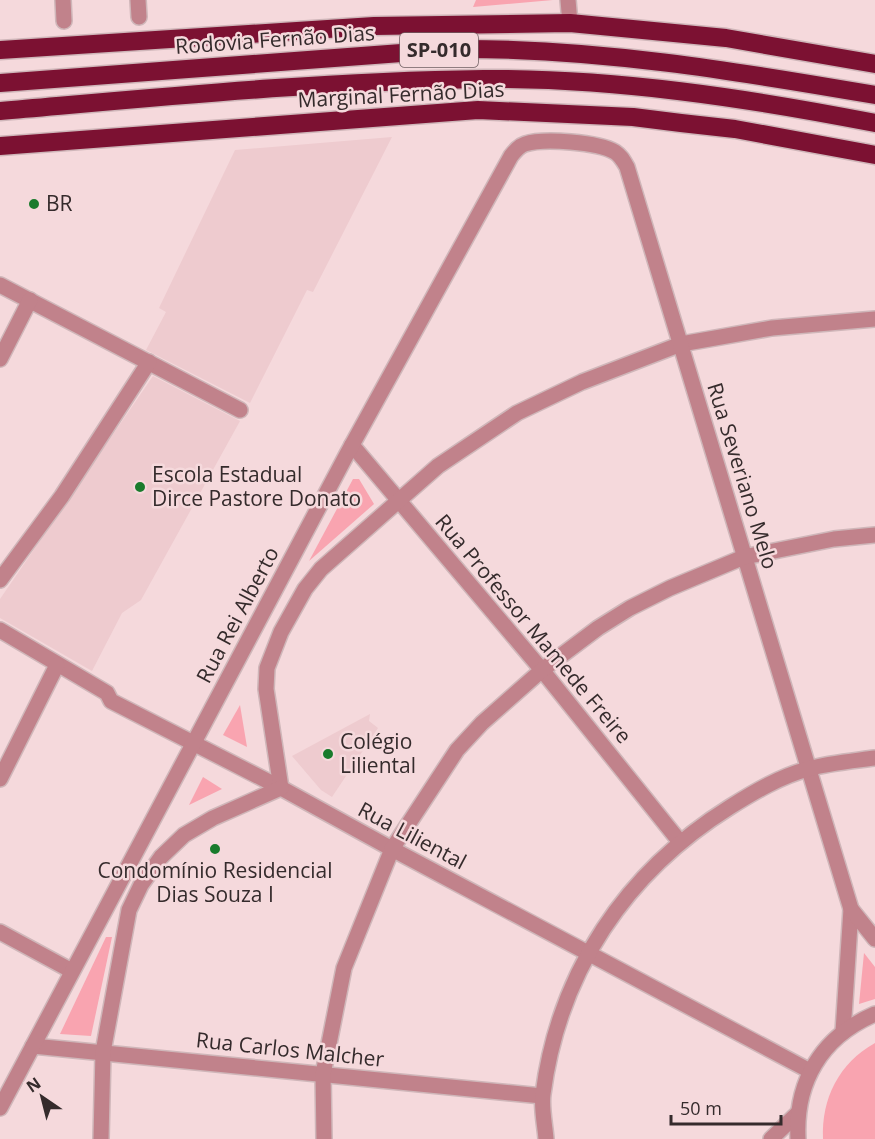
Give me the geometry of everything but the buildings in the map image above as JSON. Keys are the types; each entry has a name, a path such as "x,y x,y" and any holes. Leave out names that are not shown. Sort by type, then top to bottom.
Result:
{"highway":[{"name":"SP-010","path":"0,50 374,26 570,23 726,38 875,64"},
{"name":"Rodovia Fernão Dias","path":"0,83 455,48 510,48 716,68 875,95"},
{"name":"SP-010","path":"0,111 263,88 485,79 620,86 800,108 875,123"},
{"name":"Marginal Fernão Dias","path":"0,146 478,110 652,120 735,129 874,156"}],"street":[{"path":"63,0 64,21"},
{"path":"138,0 140,17"},
{"path":"568,0 570,23"},
{"name":"Rua Severiano Melo","path":"519,146 540,142 579,144 603,147 622,157 681,344 807,769 852,909"},
{"name":"Rua Rei Alberto","path":"0,1108 352,445 511,156 519,146"},
{"path":"0,285 240,410"},
{"path":"0,358 30,300"},
{"path":"101,1139 103,1052 129,910 141,885 160,856 184,836 213,818 281,788 266,689 267,668 275,646 305,589 321,568 438,466 517,413 582,382 681,344 772,328 875,319"},
{"path":"0,580 62,496 149,363"},
{"name":"Rua Professor Mamede Freire","path":"352,445 542,670 680,842"},
{"path":"324,1139 323,1074 344,968 392,849 457,750 482,723 542,670 598,627 630,608 670,588 744,557 834,539 875,535"},
{"name":"Rua Liliental","path":"0,630 107,693 111,701 281,788 810,1071"},
{"path":"0,779 57,665"},
{"path":"546,1139 542,1096 560,1023 587,952 609,918 637,884 680,842 757,791 807,769 875,758"},
{"path":"852,909 875,939"},
{"path":"843,1032 852,909"},
{"path":"0,932 72,971"},
{"path":"798,1139 797,1114 810,1071 843,1032 875,1014"},
{"name":"Rua Carlos Malcher","path":"33,1046 542,1096"},
{"path":"771,1139 797,1114"}],"shaded area":[{"path":"476,0 553,0 473,7"},
{"path":"392,137 313,292 307,290 250,403 146,350 166,312 159,308 235,150"},
{"name":"Escola Estadual Dirce Pastore Donato","path":"153,376 240,421 141,600 122,613 92,671 0,618 0,599"},
{"path":"353,479 359,479 374,504 309,561"},
{"path":"240,705 247,747 223,735"},
{"name":"Colégio Liliental","path":"370,714 369,721 378,728 332,797 321,790 292,756"},
{"path":"203,777 222,789 189,805"},
{"path":"106,937 112,937 91,1036 60,1034"},
{"path":"864,953 875,967 875,999 859,1004"},
{"path":"875,1043 875,1139 823,1139 825,1110 835,1084 851,1061"}],"place":[{"name":"BR","path":"34,204"},
{"name":"Escola Estadual Dirce Pastore Donato","path":"140,487"},
{"name":"Colégio Liliental","path":"328,754"},
{"name":"Condomínio Residencial Dias Souza I","path":"215,849"}]}
